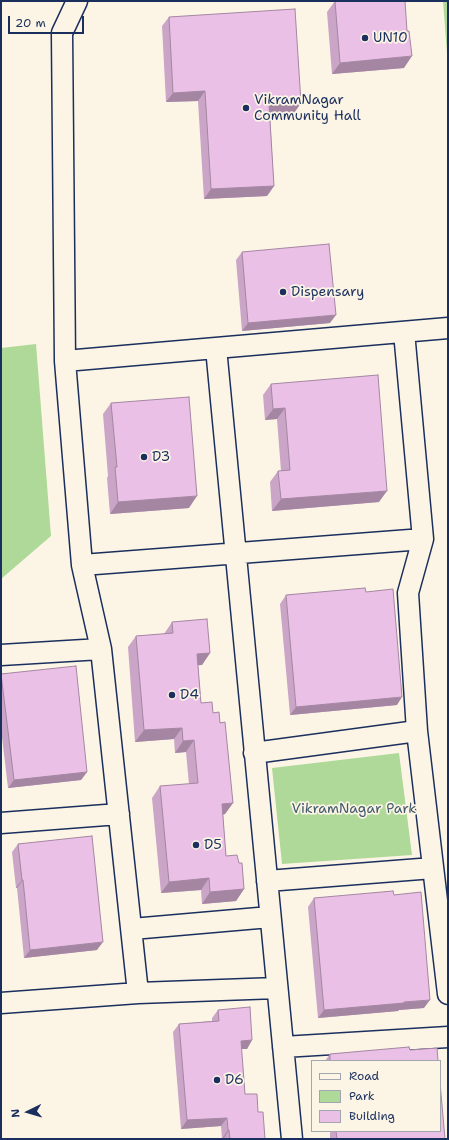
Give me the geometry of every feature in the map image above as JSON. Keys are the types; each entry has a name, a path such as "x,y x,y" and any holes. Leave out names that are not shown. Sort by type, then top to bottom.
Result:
{"street":[{"path":"76,1 62,33 65,361 82,565 101,648 138,993"},
{"path":"65,361 448,328"},
{"path":"404,332 423,539 408,593 417,732 448,994"},
{"path":"216,348 292,1139"},
{"path":"82,565 423,539"},
{"path":"1,655 101,648"},
{"path":"254,753 417,732"},
{"path":"1,823 119,814"},
{"path":"267,881 433,868"},
{"path":"132,929 270,917"},
{"path":"1,1003 138,993 277,988"},
{"path":"283,1047 448,1037"}],"green space":[{"path":"443,1 448,1 448,66"},
{"path":"36,344 51,536 1,579 1,348"},
{"name":"VikramNagar Park","path":"399,753 412,855 282,864 272,768"}],"building":[{"name":"UN10","path":"335,1 405,1 407,31 409,31 412,56 340,63"},
{"name":"VikramNagar Community Hall","path":"295,9 301,103 269,105 274,186 211,189 205,91 173,93 169,17"},
{"name":"Dispensary","path":"329,244 336,315 248,323 242,252"},
{"path":"378,375 387,491 281,499 278,471 290,470 285,408 273,409 271,384"},
{"name":"D3","path":"189,397 197,496 118,502 115,467 117,467 111,403"},
{"path":"365,588 366,592 393,589 402,697 296,707 286,595"},
{"path":"207,619 210,653 197,654 201,703 212,702 213,713 219,712 220,723 225,722 233,803 222,804 226,856 237,855 239,863 242,863 244,889 210,892 209,878 169,882 160,786 198,783 194,740 183,741 182,728 144,730 136,636 173,633 172,622"},
{"path":"76,666 87,772 14,780 1,674"},
{"path":"92,836 103,942 30,950 18,844"},
{"path":"393,891 394,895 421,892 430,1000 324,1010 314,898"},
{"name":"D6","path":"250,1007 252,1040 241,1041 245,1094 257,1094 258,1112 263,1112 265,1139 230,1139 227,1118 187,1120 179,1024 219,1021 218,1010"},
{"path":"409,1047 410,1050 437,1048 438,1060 330,1060 330,1054"},
{"path":"441,1093 445,1139 337,1139 336,1132 441,1132"}],"place":[{"name":"UN10","path":"365,38"},
{"name":"VikramNagar Community Hall","path":"246,108"},
{"name":"Dispensary","path":"283,292"},
{"name":"D3","path":"144,457"},
{"name":"D4","path":"172,695"},
{"name":"D5","path":"196,845"},
{"name":"D6","path":"217,1080"}]}
